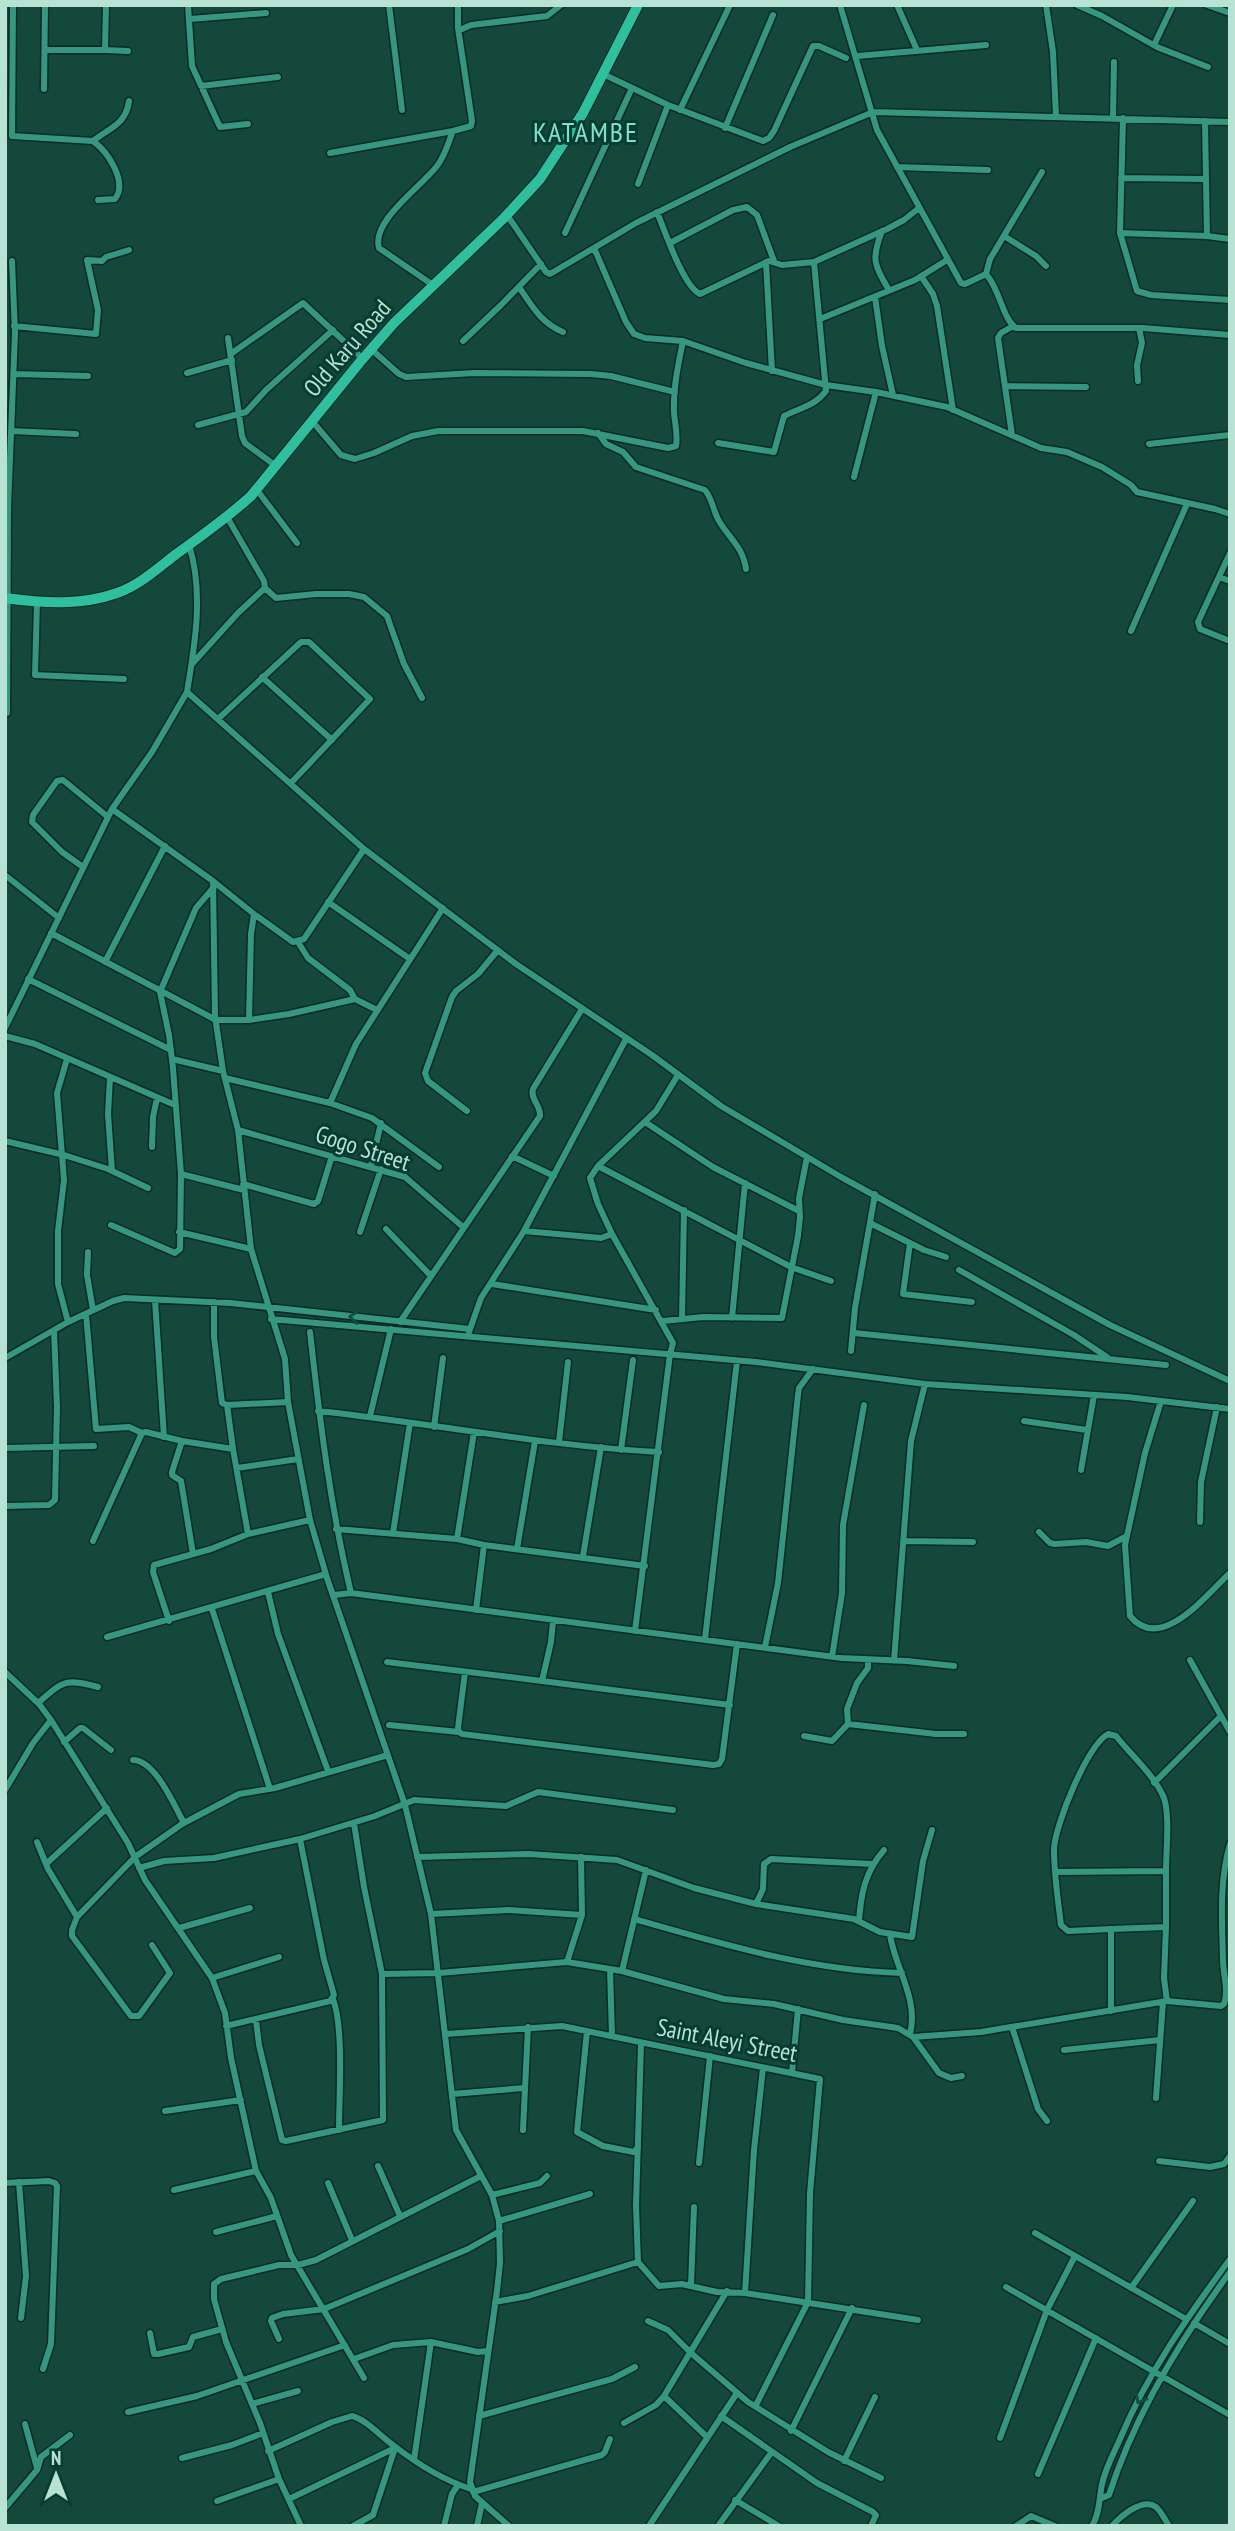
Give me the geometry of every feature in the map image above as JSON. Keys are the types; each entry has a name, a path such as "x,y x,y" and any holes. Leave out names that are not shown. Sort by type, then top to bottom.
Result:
{"main road":[{"name":"Old Karu Road","path":"6,598 37,602 88,600 118,593 135,584 227,517 257,490 371,349 507,215 550,167 583,113 638,5"}],"street":[{"path":"13,5 12,136 93,141 101,146 114,168 120,193 115,199 98,200"},
{"path":"44,89 45,5"},
{"path":"105,50 107,5"},
{"path":"188,5 192,66 220,127 248,124"},
{"path":"389,5 402,110"},
{"path":"330,153 467,129 471,126 458,28 458,5"},
{"path":"458,28 547,16 561,5"},
{"path":"680,110 730,5"},
{"path":"840,5 877,130 961,283 965,284 986,274 990,259 1042,172"},
{"path":"897,5 917,50"},
{"path":"1046,5 1053,52 1056,116"},
{"path":"1077,5 1154,45 1208,67"},
{"path":"1154,45 1173,5"},
{"path":"1207,5 1230,13"},
{"path":"190,19 266,13"},
{"path":"725,128 774,15"},
{"path":"857,56 986,45"},
{"path":"603,74 668,106 753,138 767,140 774,131 813,46 846,58"},
{"path":"45,50 128,51"},
{"path":"1113,118 1114,62"},
{"path":"201,86 278,77"},
{"path":"565,233 632,88"},
{"path":"93,141 123,119 127,114 129,101"},
{"path":"638,184 668,106"},
{"path":"507,215 546,272 554,273 657,212 790,147 873,112 1230,122"},
{"path":"1123,118 1120,233 1137,291 1151,295 1230,300"},
{"path":"1205,121 1207,236"},
{"path":"433,285 379,248 378,242 384,222 437,166 453,131"},
{"path":"897,167 988,170"},
{"path":"1121,178 1205,179"},
{"path":"670,243 733,210 747,207 757,215 770,261 772,371"},
{"path":"657,212 687,279 696,293 700,294 770,261 782,265 814,262 904,220 919,208"},
{"path":"882,231 874,256 875,264 889,290"},
{"path":"1120,233 1230,239"},
{"path":"1004,236 1046,266"},
{"path":"594,248 626,322 634,334 645,338 683,341 772,371 826,385 893,395 953,410 1041,448 1067,452 1102,467 1131,485 1137,492 1230,514"},
{"path":"14,326 96,334 98,310 88,260 103,261 106,257 130,250"},
{"path":"820,319 875,298 947,260"},
{"path":"7,713 7,506 14,326 12,261"},
{"path":"718,443 774,453 785,416 807,407 821,398 826,391 814,262"},
{"path":"463,341 541,264"},
{"path":"986,274 1013,327"},
{"path":"921,276 933,294 937,306 953,410"},
{"path":"519,287 541,319 550,327 564,332"},
{"path":"875,298 893,395"},
{"path":"187,373 232,356 301,303 305,303 363,359"},
{"path":"1012,435 998,338 1001,333 1013,327 1139,328 1230,335"},
{"path":"1138,380 1137,365 1142,343 1139,328"},
{"path":"198,425 251,408 266,390 333,330"},
{"path":"228,338 238,414 245,443 276,466"},
{"path":"312,421 341,455 355,459 424,432 598,433 668,448 676,446 675,392 683,341"},
{"path":"371,349 406,377 474,373 592,374 675,392"},
{"path":"13,374 88,376"},
{"path":"1005,386 1086,387"},
{"path":"854,477 876,392"},
{"path":"11,431 76,434"},
{"path":"598,433 606,444 623,452 636,467 705,490 720,523 736,540 746,569"},
{"path":"1149,444 1230,435"},
{"path":"257,490 297,543"},
{"path":"1131,631 1187,505"},
{"path":"227,517 264,581 265,588 276,598 349,594 364,597 387,616 404,664 422,698"},
{"path":"5,1028 108,817 152,752 187,692 195,644 196,581 189,545"},
{"path":"1230,553 1198,625 1200,629 1230,641"},
{"path":"1219,576 1230,581"},
{"path":"191,665 238,613 265,588"},
{"path":"37,602 35,674 41,677 124,679"},
{"path":"218,719 301,642 309,642 370,699 291,783"},
{"path":"262,677 332,740"},
{"path":"187,692 364,849 498,950 721,1106 807,1157 1110,1325 1230,1381"},
{"path":"83,867 62,852 32,822 33,815 57,781 63,780 108,817"},
{"path":"113,809 293,942 304,939 364,849"},
{"path":"105,962 165,846"},
{"path":"5,875 59,918"},
{"path":"111,1225 175,1253 180,1249 181,1174 171,1050 160,992 196,908 214,884"},
{"path":"214,884 216,1020 224,1074 238,1130 250,1249 285,1359 289,1402 310,1520 405,1805 431,1914 458,2134 492,2195 499,2221 500,2263 479,2416 472,2491"},
{"path":"328,902 410,958"},
{"path":"330,1103 356,1044 443,908"},
{"path":"249,1020 250,953 254,914"},
{"path":"51,933 216,1020 249,1020 289,1014 355,999"},
{"path":"298,942 308,958 350,990 355,999 377,1010"},
{"path":"467,1111 428,1081 425,1073 452,997 478,974 498,950"},
{"path":"28,979 171,1050"},
{"path":"370,1416 395,1326 540,1116 532,1096 533,1089 582,1009"},
{"path":"5,1036 34,1044 175,1105"},
{"path":"467,1336 481,1298 524,1231 626,1039"},
{"path":"66,1059 57,1093 64,1155 58,1231 58,1284 68,1322"},
{"path":"172,1059 330,1103 381,1123 439,1167"},
{"path":"635,1630 673,1342 612,1234 590,1178 598,1166 656,1111 678,1075"},
{"path":"110,1078 108,1114 112,1171"},
{"path":"152,1147 157,1098"},
{"path":"645,1122 713,1167 799,1211"},
{"path":"371,1166 381,1123"},
{"name":"Gogo Street","path":"238,1130 371,1166 408,1179 463,1227"},
{"path":"5,1141 64,1155 112,1171 148,1188"},
{"path":"181,1174 314,1204 318,1201 332,1156"},
{"path":"512,1156 554,1176"},
{"path":"663,1321 782,1318 798,1236 807,1157"},
{"path":"598,1166 791,1267 831,1281"},
{"path":"360,1233 381,1169"},
{"path":"732,1318 745,1183"},
{"path":"851,1351 855,1308 874,1194"},
{"path":"682,1319 684,1210"},
{"path":"870,1223 946,1257"},
{"path":"386,1229 431,1276"},
{"path":"524,1231 601,1238 612,1234"},
{"path":"179,1232 250,1249"},
{"path":"910,1243 903,1294 972,1302"},
{"path":"88,1252 96,1429 129,1427 142,1433 233,1449"},
{"path":"959,1270 1074,1335 1108,1359"},
{"path":"492,1284 656,1310"},
{"path":"5,1358 68,1322 117,1299 155,1300 267,1308 467,1336 737,1361 925,1384 1094,1395 1230,1409"},
{"path":"155,1300 164,1437"},
{"path":"214,1303 214,1337 221,1399 227,1405 248,1534"},
{"path":"271,1319 470,1329"},
{"path":"5,1506 53,1503 55,1500 54,1330"},
{"path":"310,1332 335,1529 351,1593"},
{"path":"854,1333 1166,1365"},
{"path":"434,1427 443,1358"},
{"path":"621,1450 633,1360"},
{"path":"705,1639 737,1361"},
{"path":"559,1442 568,1362"},
{"path":"765,1647 778,1583 797,1395 813,1369"},
{"path":"894,1661 912,1441 925,1384"},
{"path":"1081,1470 1094,1395"},
{"path":"1161,1401 1145,1453 1127,1536 1125,1569 1129,1613 1139,1625 1159,1630 1168,1627 1230,1573"},
{"path":"227,1405 289,1402"},
{"path":"832,1657 842,1593 843,1525 864,1405"},
{"path":"1200,1522 1201,1482 1217,1407"},
{"path":"318,1411 370,1416 535,1441 659,1452"},
{"path":"1024,1421 1087,1430"},
{"path":"393,1533 410,1423"},
{"path":"457,1539 474,1432"},
{"path":"93,1541 142,1433"},
{"path":"182,1441 172,1475 181,1481 193,1554"},
{"path":"517,1549 535,1441"},
{"path":"5,1448 93,1446"},
{"path":"583,1556 601,1447"},
{"path":"237,1468 299,1459"},
{"path":"169,1621 153,1572 155,1565 248,1534 310,1520"},
{"path":"335,1529 457,1539 484,1545 645,1566"},
{"path":"1039,1532 1050,1543 1055,1544 1086,1542 1108,1546 1127,1536"},
{"path":"904,1541 973,1542"},
{"path":"475,1610 484,1545"},
{"path":"107,1637 212,1609 326,1574"},
{"path":"268,1592 278,1634 328,1771"},
{"path":"334,1595 351,1593 832,1657 954,1666"},
{"path":"212,1609 270,1788"},
{"path":"542,1681 553,1621"},
{"path":"389,1725 719,1764 730,1706 737,1644"},
{"path":"804,1736 832,1741 848,1724 847,1709 857,1682 868,1668 868,1660"},
{"path":"1190,1660 1230,1731"},
{"path":"387,1662 730,1706"},
{"path":"5,1672 38,1703 51,1720 107,1808 145,1880 212,1978 219,1994 256,2171 271,2198 291,2255 365,2378"},
{"path":"459,1732 465,1672"},
{"path":"38,1703 65,1682 72,1680 98,1687"},
{"path":"1154,1783 1220,1717"},
{"path":"5,1790 33,1743 51,1720"},
{"path":"848,1724 936,1734 964,1734"},
{"path":"64,1742 83,1728 111,1750"},
{"path":"1156,2098 1165,2001 1164,1978 1166,1927 1166,1871 1164,1798 1116,1736 1108,1734 1079,1772 1056,1836 1055,1872 1061,1925 1068,1931 1166,1927"},
{"path":"152,1945 170,1973 139,2016 131,2016 72,1936 72,1930 77,1917 135,1857 184,1823 239,1794 387,1755"},
{"path":"133,1760 143,1762 156,1774 184,1823"},
{"path":"139,1868 164,1861 214,1858 300,1839 354,1823 414,1800 506,1806 538,1792 673,1810"},
{"path":"46,1864 107,1808"},
{"path":"256,2020 259,2045 282,2140 381,2122 384,2117 382,1974 354,1823"},
{"path":"417,1857 529,1854 617,1860 694,1888 756,1904 859,1921 890,1935 912,1937 923,1861 932,1830"},
{"path":"300,1839 336,2006 339,2130"},
{"path":"37,1842 46,1864 77,1917"},
{"path":"912,2035 981,2032 1165,2001 1221,2006 1226,2000 1227,1982 1221,1914 1223,1869 1230,1844"},
{"path":"859,1921 861,1892 872,1864 884,1850"},
{"path":"567,1962 582,1915 581,1857"},
{"path":"756,1904 763,1889 764,1864 771,1859 872,1864"},
{"path":"622,1970 646,1870"},
{"path":"1055,1872 1166,1871"},
{"path":"179,1928 250,1908"},
{"path":"431,1914 509,1910 582,1915"},
{"path":"1221,1914 1230,1916"},
{"path":"634,1919 774,1956 859,1972 902,1973"},
{"path":"1111,1929 1111,2011"},
{"path":"890,1935 894,1955 908,1992 912,2035"},
{"path":"212,1978 279,1957"},
{"path":"382,1974 439,1973 567,1962 622,1970 724,1999 774,2004 843,2020 898,2028 912,2035 939,2073 951,2078 962,2076"},
{"path":"610,1969 612,2036"},
{"path":"226,2026 333,1999"},
{"path":"792,2073 798,2009"},
{"name":"Saint Aleyi Street","path":"446,2034 562,2026 641,2044 818,2077 822,2083 810,2193 808,2302"},
{"path":"1012,2026 1038,2109 1047,2121"},
{"path":"523,2130 528,2027"},
{"path":"587,2031 577,2132 610,2148 634,2152 638,2147"},
{"path":"1064,2050 1160,2040"},
{"path":"641,2044 636,2205 638,2262 659,2286 691,2286 717,2292 745,2293 918,2320"},
{"path":"699,2164 710,2056"},
{"path":"745,2293 754,2150 763,2068"},
{"path":"452,2094 524,2088"},
{"path":"165,2111 241,2100"},
{"path":"1159,2161 1210,2167 1223,2164 1230,2156"},
{"path":"378,2166 400,2216"},
{"path":"174,2190 256,2171"},
{"path":"301,2526 278,2479 253,2404 222,2329 214,2299 216,2281 316,2259 481,2176"},
{"path":"492,2195 540,2183 547,2176"},
{"path":"5,2183 49,2181 57,2186 51,2344 43,2369"},
{"path":"19,2182 26,2276 21,2318"},
{"path":"328,2183 352,2240"},
{"path":"499,2221 590,2194"},
{"path":"1131,2288 1193,2202"},
{"path":"691,2286 694,2207"},
{"path":"216,2232 277,2216"},
{"path":"279,2339 272,2318 324,2309 468,2249 500,2231"},
{"path":"1035,2233 1186,2319"},
{"path":"1000,2438 1047,2310 1075,2256"},
{"path":"1102,2498 1109,2495 1121,2457 1161,2377 1230,2259"},
{"path":"495,2302 528,2296 638,2262"},
{"path":"1092,2526 1102,2498 1106,2473 1125,2428 1154,2373 1186,2319 1230,2272"},
{"path":"1006,2287 1230,2415"},
{"path":"624,2423 656,2405 664,2396 726,2291"},
{"path":"756,2405 808,2302"},
{"path":"792,2431 852,2308"},
{"path":"648,2321 668,2330 737,2393 792,2431 881,2478"},
{"path":"1194,2323 1230,2344"},
{"path":"150,2333 154,2354 158,2354 189,2347 193,2337 222,2329"},
{"path":"1038,2474 1096,2339"},
{"path":"354,2359 393,2345 431,2342 478,2352 487,2351"},
{"path":"414,2460 431,2342"},
{"path":"128,2412 197,2396 345,2345"},
{"path":"479,2416 612,2379 635,2367"},
{"path":"253,2404 298,2391"},
{"path":"649,2526 737,2393"},
{"path":"664,2396 707,2437"},
{"path":"844,2460 875,2397"},
{"path":"268,2451 332,2422 352,2416 414,2460 472,2491 509,2526"},
{"path":"721,2416 817,2483 873,2512 876,2520 871,2526"},
{"path":"25,2424 37,2470"},
{"path":"1125,2428 1132,2433"},
{"path":"182,2458 232,2445 263,2433"},
{"path":"5,2508 37,2470 41,2457 70,2435"},
{"path":"472,2491 602,2455 610,2439"},
{"path":"289,2499 396,2448"},
{"path":"353,2526 373,2515 396,2448"},
{"path":"718,2526 771,2453"},
{"path":"217,2501 278,2479"},
{"path":"444,2526 458,2485"},
{"path":"735,2500 779,2526"},
{"path":"477,2526 482,2503"},
{"path":"1096,2517 1112,2526 1133,2509 1149,2505 1156,2507 1169,2526"},
{"path":"1016,2526 1031,2516 1055,2526"}],"district":[{"name":"KATAMBE","path":"586,131"}]}
